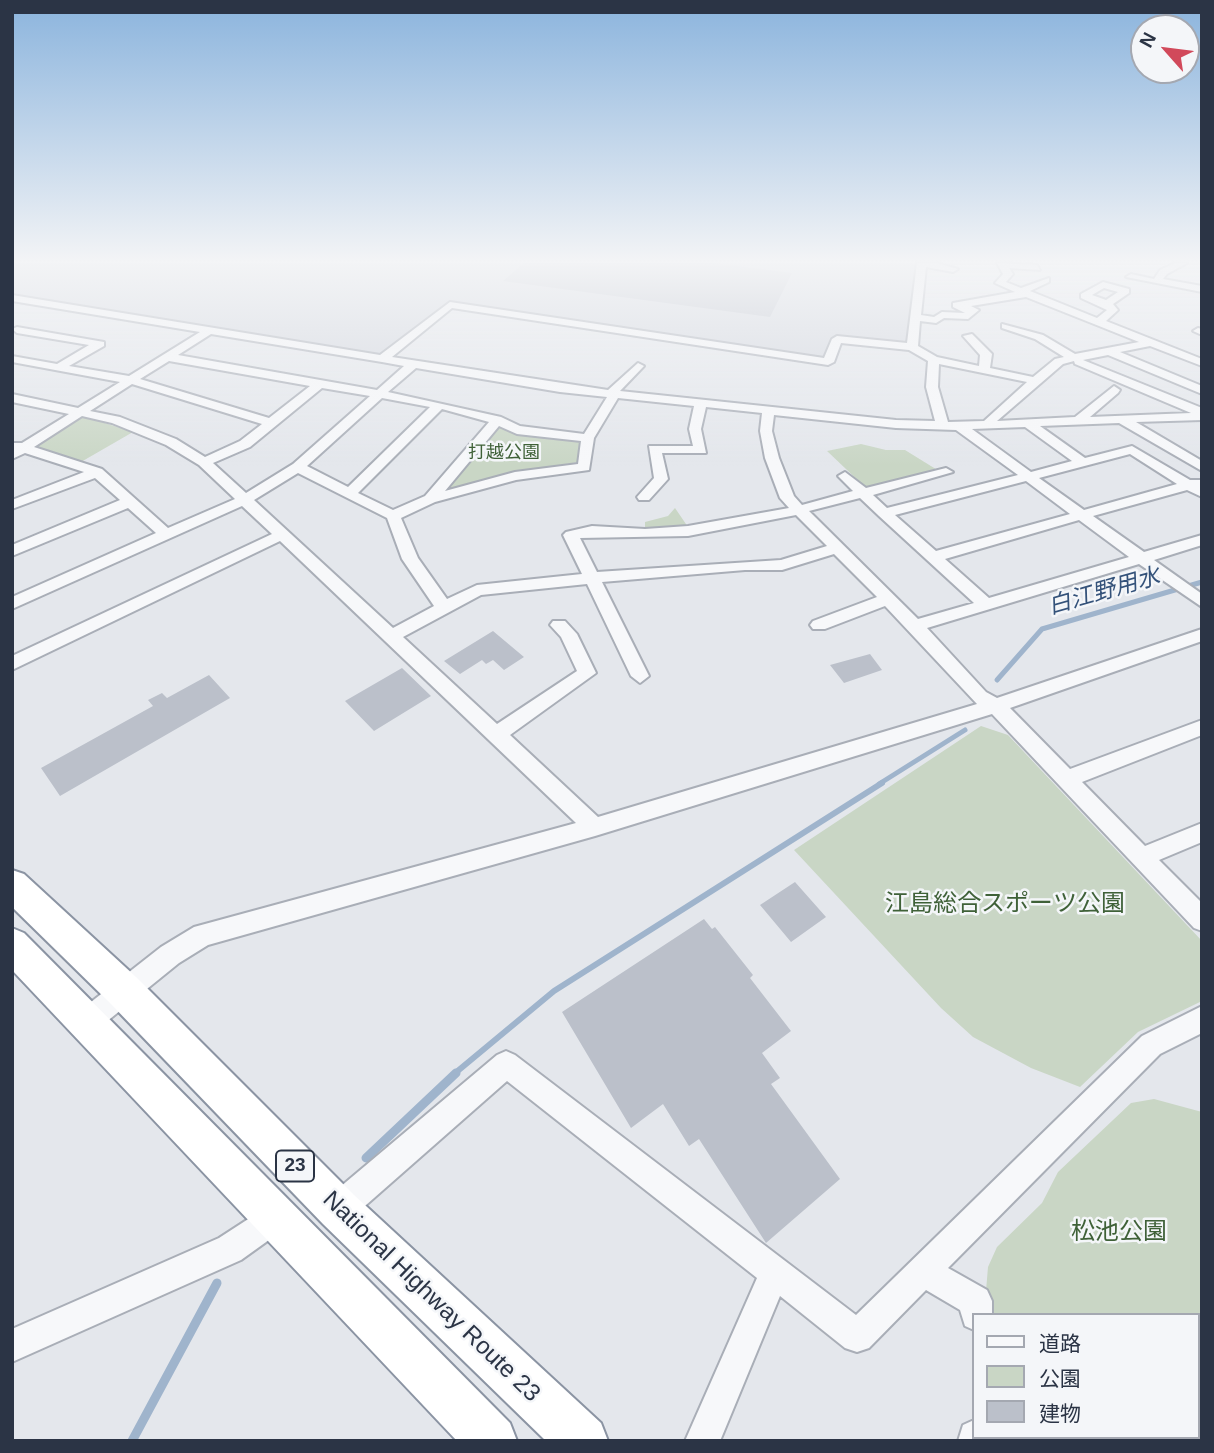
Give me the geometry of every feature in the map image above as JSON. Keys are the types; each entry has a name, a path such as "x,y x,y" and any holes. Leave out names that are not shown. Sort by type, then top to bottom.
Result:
{"highway":[{"name":"National Highway Route 23","path":"12,885 123,990 338,1209 583,1441"},
{"name":"23","path":"12,945 492,1441"}],"street":[{"path":"17,449 209,331"},
{"path":"215,331 413,365 612,394 896,424 959,426 1202,415"},
{"path":"382,359 418,331"},
{"path":"621,331 828,362 837,340 912,347 934,360 1038,381"},
{"path":"912,347 914,331"},
{"path":"1020,331 1039,337 1071,356"},
{"path":"1118,331 1146,344 1202,363"},
{"path":"15,332 100,344 59,367"},
{"path":"968,336 986,354 984,370"},
{"path":"1146,344 1079,362 1166,397 1202,415"},
{"path":"988,424 997,413 1059,362 1071,356 1146,344"},
{"path":"1112,353 1198,385"},
{"path":"168,357 439,405 497,420 517,430 588,438"},
{"path":"12,359 130,380 271,423"},
{"path":"934,360 932,387 943,426"},
{"path":"12,604 246,499 298,467 413,365"},
{"path":"393,516 430,499 515,475 584,467 588,438 612,394 638,366"},
{"path":"204,462 245,444 319,384"},
{"path":"1166,397 1198,385"},
{"path":"1077,422 1114,390"},
{"path":"12,398 82,411 146,430 204,462 595,827"},
{"path":"644,496 661,479 654,449 701,450 695,429 701,402"},
{"path":"349,494 439,405"},
{"path":"769,409 766,431 772,458 787,498 915,626 979,697 996,706 1202,920"},
{"path":"430,499 497,420"},
{"path":"1123,420 1199,459"},
{"path":"1027,423 1082,462"},
{"path":"959,426 1196,598"},
{"path":"17,449 97,472 167,535"},
{"path":"884,513 1132,450 1197,487"},
{"path":"933,462 969,491"},
{"path":"298,467 393,516 410,559 444,607"},
{"path":"12,505 97,472"},
{"path":"640,676 571,535 592,531 664,534 798,509 946,472"},
{"path":"845,476 987,606"},
{"path":"933,557 1081,515 1197,487"},
{"path":"12,551 129,502"},
{"path":"12,664 283,534"},
{"path":"915,626 1202,540"},
{"path":"391,636 477,590 528,582 745,565 782,565 838,548"},
{"path":"819,625 888,599"},
{"path":"496,734 587,673 568,634 559,625"},
{"path":"86,1022 123,990 202,934 595,827 996,706 1202,635"},
{"path":"1066,779 1202,727"},
{"path":"1141,858 1202,832"},
{"path":"338,1209 506,1064 857,1336 1151,1045 1202,1019"},
{"path":"12,1346 230,1249 276,1216"},
{"path":"926,1269 942,1284 976,1301 976,1313"},
{"path":"702,1441 774,1274"}],"shaded area":[{"path":"227,331 414,331 385,353 377,355"},
{"path":"632,331 911,331 909,344 836,337 824,359"}],"green space":[{"path":"83,416 133,432 81,462 35,446"},
{"name":"打越公園","path":"496,427 578,439 582,441 579,462 515,472 453,491 445,487"},
{"path":"861,444 886,450 905,450 939,471 866,488 827,451"},
{"path":"675,508 688,527 645,530 645,522 668,516"},
{"name":"江島総合スポーツ公園","path":"981,726 1008,735 1202,941 1202,1001 1138,1032 1080,1087 1031,1068 973,1037 941,1008 794,850"},
{"name":"松池公園","path":"1154,1099 1202,1112 1202,1441 984,1441 1200,1439 1200,1313 984,1313 988,1267 997,1247 1042,1203 1058,1172 1131,1103"}],"building":[{"path":"493,631 524,657 504,670 493,660 486,664 482,660 460,674 444,661"},
{"path":"870,654 882,670 844,683 830,665"},
{"path":"402,668 431,696 374,731 345,701"},
{"path":"209,675 230,698 60,796 41,768 153,706 148,700 162,693 167,698"},
{"path":"795,882 826,917 791,942 760,905"},
{"path":"704,919 712,929 715,927 753,975 750,978 791,1031 762,1053 780,1078 771,1084 840,1179 766,1243 699,1139 689,1146 663,1104 631,1128 562,1012"}],"waterway":[{"name":"白江野用水","path":"997,680 1042,629 1202,582"},
{"path":"879,784 965,730"},
{"path":"454,1074 554,991 882,783"},
{"path":"366,1158 456,1073"},
{"path":"132,1441 217,1283"}]}
